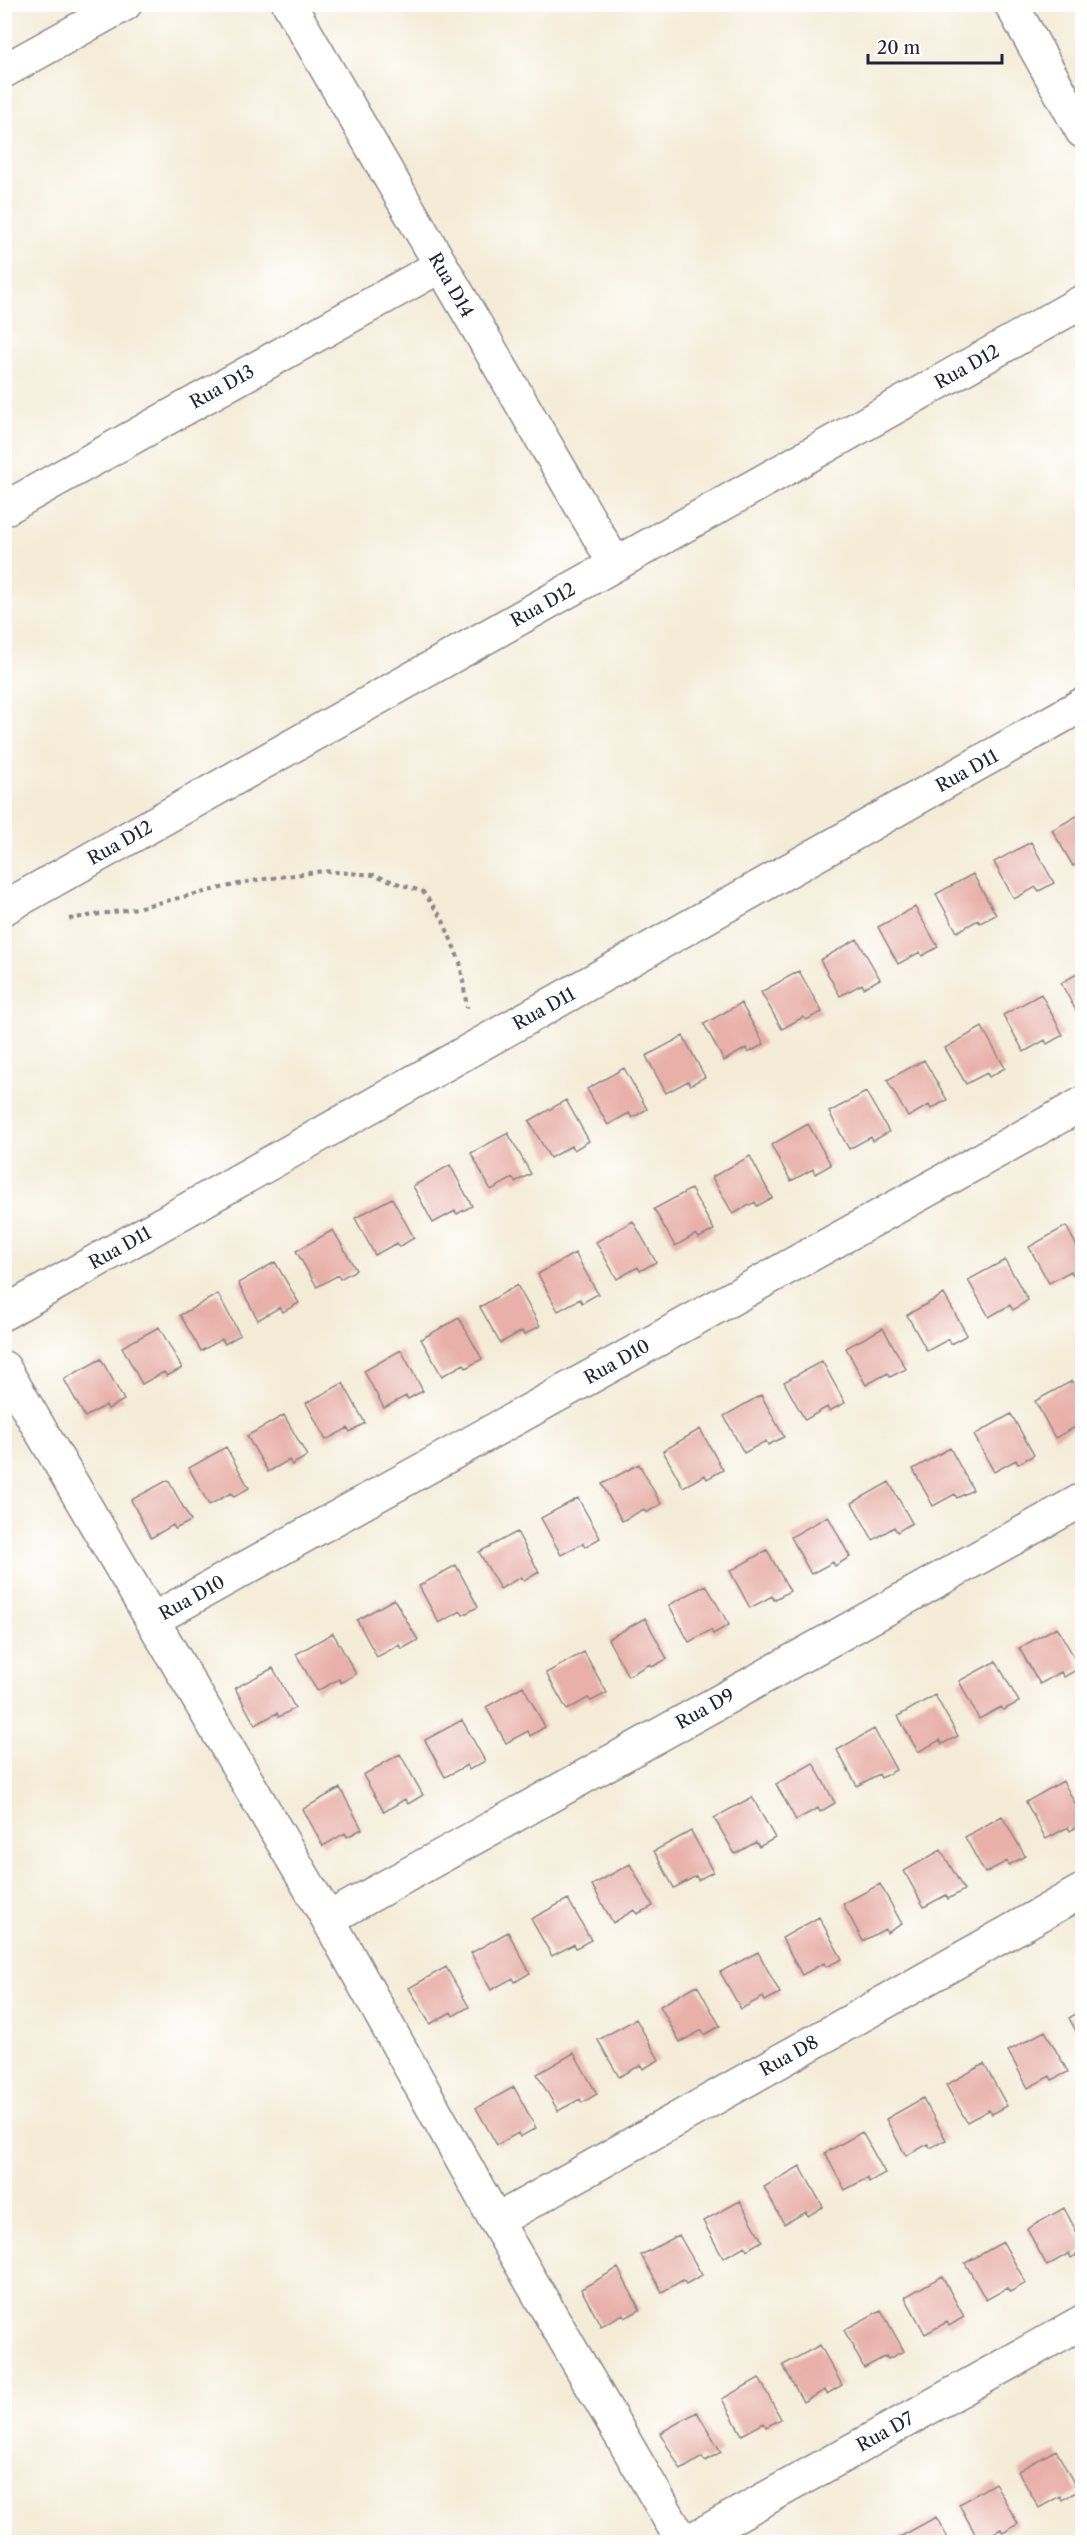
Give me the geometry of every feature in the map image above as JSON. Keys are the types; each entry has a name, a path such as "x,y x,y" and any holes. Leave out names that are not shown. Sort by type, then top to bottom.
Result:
{"street":[{"path":"4,71 125,4"},
{"name":"Rua D14","path":"289,4 615,564"},
{"path":"1011,4 1083,131"},
{"name":"Rua D13","path":"4,508 440,266"},
{"name":"Rua D12","path":"4,908 1083,302"},
{"name":"Rua D11","path":"4,1313 1083,705"},
{"name":"Rua D10","path":"152,1620 1083,1104"},
{"path":"4,1368 328,1919 496,2221 682,2542"},
{"name":"Rua D9","path":"328,1919 1083,1500"},
{"name":"Rua D8","path":"496,2221 1083,1892"},
{"name":"Rua D7","path":"688,2542 1083,2322"}],"path":[{"path":"60,920 132,909 251,881 323,871 374,875 423,892 442,918 460,962 468,1015 466,1053"}],"building":[{"path":"1082,813 1082,861 1073,866 1052,830"},
{"path":"1031,842 1054,883 1039,891 1036,887 1014,899 994,862"},
{"path":"973,874 996,915 980,923 978,920 957,932 936,894"},
{"path":"915,907 938,947 922,956 920,952 898,964 878,927"},
{"path":"857,939 880,979 864,988 862,984 840,996 820,960"},
{"path":"799,971 822,1012 806,1020 803,1017 782,1029 761,992"},
{"path":"1082,971 1082,1022 1061,983"},
{"path":"1041,994 1063,1035 1047,1044 1045,1040 1024,1052 1003,1015"},
{"path":"741,1003 764,1044 748,1053 746,1048 724,1061 704,1024"},
{"path":"982,1027 1005,1068 989,1077 987,1073 966,1084 945,1048"},
{"path":"683,1036 705,1077 690,1085 688,1081 666,1093 646,1056"},
{"path":"924,1060 947,1100 931,1109 929,1105 908,1117 887,1080"},
{"path":"624,1068 647,1109 632,1118 629,1113 608,1125 587,1089"},
{"path":"866,1092 889,1132 873,1141 871,1137 849,1149 829,1112"},
{"path":"566,1100 589,1141 574,1150 571,1146 550,1158 529,1121"},
{"path":"808,1124 831,1165 815,1174 813,1169 791,1181 771,1145"},
{"path":"508,1133 531,1174 515,1182 513,1178 491,1190 471,1153"},
{"path":"750,1156 772,1198 757,1206 755,1202 733,1214 712,1177"},
{"path":"450,1165 472,1206 457,1214 455,1211 433,1223 413,1186"},
{"path":"691,1189 714,1230 699,1238 696,1234 675,1246 654,1209"},
{"path":"392,1198 414,1238 399,1247 397,1243 375,1255 355,1218"},
{"path":"633,1221 656,1262 640,1271 638,1267 617,1279 596,1242"},
{"path":"1066,1226 1082,1256 1082,1270 1073,1275 1071,1271 1049,1283 1029,1247"},
{"path":"333,1230 356,1270 340,1279 338,1275 317,1287 296,1251"},
{"path":"575,1253 598,1294 582,1303 580,1299 558,1311 538,1274"},
{"path":"1005,1260 1028,1300 1013,1310 1010,1305 989,1317 968,1280"},
{"path":"275,1262 299,1303 283,1312 280,1307 258,1320 238,1283"},
{"path":"517,1285 540,1326 524,1335 522,1331 500,1343 480,1307"},
{"path":"218,1294 240,1335 225,1344 222,1339 201,1351 180,1315"},
{"path":"944,1294 967,1335 951,1344 949,1339 927,1351 907,1315"},
{"path":"459,1318 482,1359 466,1368 464,1364 442,1376 421,1339"},
{"path":"159,1327 182,1368 167,1376 164,1372 142,1384 122,1347"},
{"path":"883,1328 906,1369 890,1377 888,1373 866,1385 846,1348"},
{"path":"401,1350 423,1391 408,1399 406,1396 384,1408 364,1371"},
{"path":"101,1359 124,1400 108,1409 106,1405 85,1417 64,1379"},
{"path":"822,1361 845,1403 829,1411 827,1407 805,1420 784,1382"},
{"path":"1072,1381 1082,1399 1082,1428 1079,1430 1077,1426 1055,1438 1035,1401"},
{"path":"343,1383 365,1423 350,1432 348,1428 326,1440 306,1403"},
{"path":"761,1395 784,1437 768,1445 766,1441 744,1453 724,1416"},
{"path":"1011,1414 1034,1455 1018,1464 1016,1460 994,1472 974,1435"},
{"path":"284,1415 307,1456 292,1465 289,1460 268,1472 247,1436"},
{"path":"700,1429 723,1470 707,1479 705,1475 683,1487 663,1451"},
{"path":"226,1447 249,1488 234,1497 231,1493 209,1505 189,1468"},
{"path":"950,1448 973,1490 957,1498 955,1494 933,1506 913,1469"},
{"path":"639,1464 661,1504 646,1513 644,1509 622,1521 602,1484"},
{"path":"168,1480 191,1521 175,1529 173,1525 151,1538 131,1500"},
{"path":"889,1482 912,1523 897,1532 894,1527 873,1540 852,1503"},
{"path":"578,1498 600,1538 585,1547 583,1543 561,1555 541,1518"},
{"path":"828,1516 850,1557 835,1566 833,1562 811,1574 791,1537"},
{"path":"517,1532 539,1572 524,1581 521,1577 500,1589 479,1552"},
{"path":"767,1550 790,1591 774,1600 772,1596 750,1608 730,1571"},
{"path":"456,1565 478,1607 463,1615 461,1611 439,1623 419,1586"},
{"path":"706,1585 729,1625 713,1634 711,1630 689,1642 669,1605"},
{"path":"394,1599 418,1640 402,1649 399,1645 377,1657 357,1620"},
{"path":"645,1618 667,1659 652,1667 650,1664 628,1676 608,1639"},
{"path":"1057,1627 1080,1668 1064,1677 1061,1672 1040,1684 1019,1648"},
{"path":"333,1633 356,1674 341,1683 339,1679 317,1691 296,1654"},
{"path":"584,1652 607,1693 591,1701 588,1698 567,1710 546,1673"},
{"path":"996,1661 1019,1702 1003,1710 1001,1707 979,1719 959,1681"},
{"path":"273,1668 295,1708 279,1717 277,1713 255,1725 235,1688"},
{"path":"523,1686 545,1727 530,1736 528,1731 506,1743 486,1707"},
{"path":"935,1695 958,1736 942,1744 940,1740 918,1752 898,1716"},
{"path":"462,1720 485,1761 469,1770 467,1765 445,1777 425,1740"},
{"path":"874,1729 896,1770 881,1778 879,1774 857,1786 837,1750"},
{"path":"400,1754 423,1795 408,1804 405,1799 384,1812 363,1775"},
{"path":"813,1763 835,1803 820,1812 818,1808 796,1820 776,1784"},
{"path":"1063,1781 1082,1816 1082,1824 1070,1831 1068,1827 1046,1839 1026,1802"},
{"path":"340,1788 362,1829 347,1837 345,1833 323,1846 303,1809"},
{"path":"752,1797 775,1838 759,1847 756,1842 735,1854 714,1818"},
{"path":"1002,1816 1025,1856 1009,1865 1007,1861 985,1873 965,1837"},
{"path":"691,1831 713,1872 698,1880 696,1876 674,1888 654,1851"},
{"path":"941,1850 964,1890 948,1899 946,1895 924,1907 904,1871"},
{"path":"630,1864 653,1906 637,1914 634,1910 613,1923 592,1885"},
{"path":"880,1884 902,1924 887,1933 885,1929 863,1941 843,1904"},
{"path":"568,1899 591,1940 576,1948 574,1944 552,1956 531,1919"},
{"path":"819,1917 842,1959 826,1967 824,1963 802,1975 782,1938"},
{"path":"508,1932 530,1973 515,1982 513,1978 491,1990 471,1953"},
{"path":"758,1952 780,1993 765,2001 763,1997 741,2009 720,1972"},
{"path":"446,1967 469,2007 453,2016 451,2012 430,2024 409,1988"},
{"path":"697,1985 720,2026 704,2035 702,2030 680,2042 660,2006"},
{"path":"1082,2010 1082,2042 1069,2018"},
{"path":"636,2019 659,2060 643,2069 641,2065 619,2077 598,2040"},
{"path":"1045,2031 1068,2072 1052,2080 1050,2076 1028,2088 1008,2051"},
{"path":"574,2053 597,2094 582,2103 580,2099 558,2111 537,2074"},
{"path":"984,2064 1007,2106 992,2114 989,2110 967,2122 946,2085"},
{"path":"514,2087 536,2128 520,2137 518,2133 497,2145 476,2108"},
{"path":"923,2098 946,2140 930,2148 928,2144 906,2156 886,2119"},
{"path":"862,2132 885,2173 869,2182 867,2178 845,2190 825,2153"},
{"path":"800,2166 823,2207 808,2216 806,2212 784,2224 764,2187"},
{"path":"740,2201 762,2241 747,2250 745,2246 723,2258 703,2221"},
{"path":"1064,2208 1082,2242 1082,2252 1071,2258 1069,2253 1047,2266 1027,2229"},
{"path":"679,2235 702,2275 686,2284 683,2280 662,2292 641,2255"},
{"path":"1003,2242 1026,2283 1010,2292 1007,2288 986,2300 965,2263"},
{"path":"618,2268 640,2310 625,2318 623,2314 601,2326 581,2289"},
{"path":"942,2276 964,2317 949,2326 947,2322 925,2334 905,2297"},
{"path":"881,2310 904,2351 888,2359 886,2356 864,2368 844,2330"},
{"path":"820,2345 842,2385 827,2394 825,2390 803,2402 783,2365"},
{"path":"759,2378 781,2419 766,2427 764,2423 742,2435 722,2399"},
{"path":"697,2412 721,2452 705,2461 702,2457 681,2470 660,2433"},
{"path":"1056,2450 1078,2491 1062,2500 1060,2496 1039,2508 1018,2471"},
{"path":"995,2483 1018,2524 1003,2533 1001,2529 979,2541 959,2504"},
{"path":"936,2517 950,2542 901,2542 898,2538"}]}
